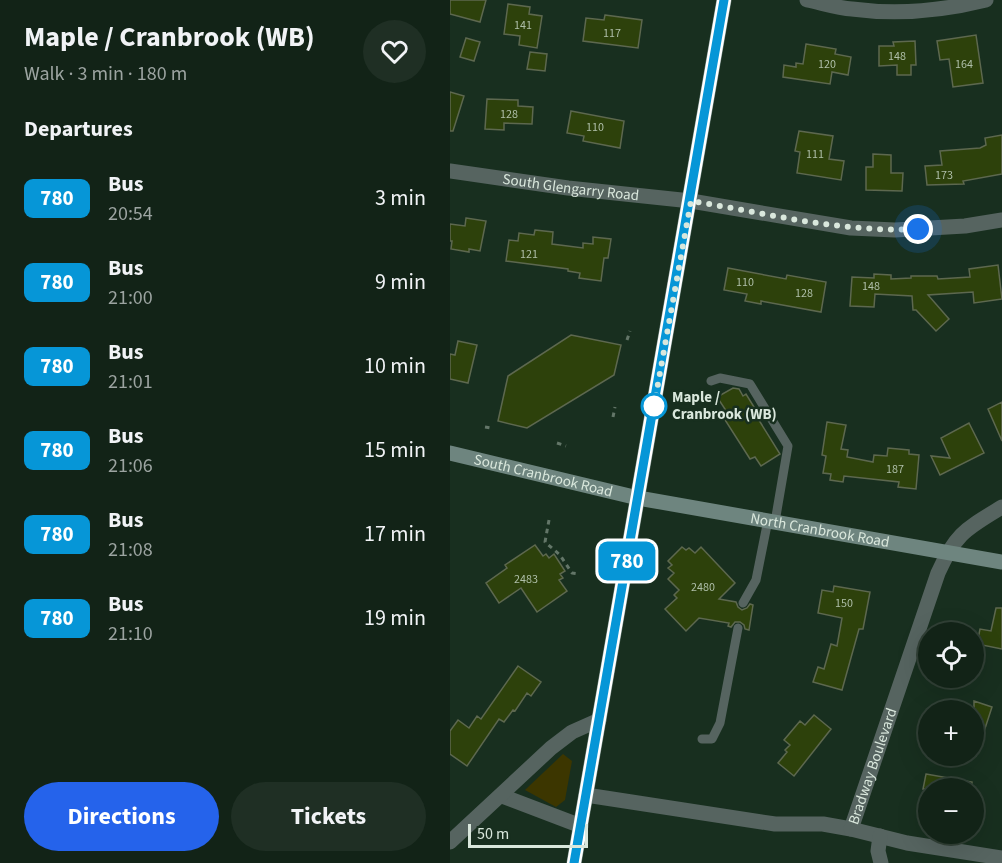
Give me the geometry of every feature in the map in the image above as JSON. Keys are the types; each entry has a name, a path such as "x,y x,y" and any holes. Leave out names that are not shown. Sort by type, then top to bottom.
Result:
{"main road":[{"path":"574,863 691,201 724,0"},
{"name":"South Cranbrook Road","path":"450,453 638,498"},
{"name":"North Cranbrook Road","path":"638,498 1002,562"}],"street":[{"path":"807,0 851,9 898,12 939,10 986,0"},
{"name":"South Glengarry Road","path":"450,171 568,188 691,201 792,219 862,228 895,230 941,228 1002,220"},
{"name":"Bradway Boulevard","path":"586,795 775,824 823,824 851,830 908,659 947,553 963,532 1002,507"},
{"path":"450,842 551,748 572,732 599,720"},
{"path":"502,796 581,826"},
{"path":"851,830 1002,858"},
{"path":"880,837 878,851 881,863"}],"lane":[{"path":"711,381 720,378 750,384 789,446 756,580 743,603"},
{"path":"702,739 712,739 718,731 738,628"}],"path":[{"path":"627,340 630,331"},
{"path":"613,417 615,407"},
{"path":"485,427 491,428"},
{"path":"557,443 566,446"},
{"path":"549,520 544,542 560,555 572,573 580,574"}],"shaded area":[{"path":"563,754 572,761 565,800 556,807 525,790"}],"building":[{"path":"450,0 486,0 480,22 450,14"},
{"path":"508,4 530,7 529,14 542,16 537,48 519,45 520,36 504,34"},
{"path":"605,15 642,20 638,48 583,41 586,18 604,20"},
{"path":"976,35 983,83 953,87 949,59 940,60 937,41"},
{"path":"466,38 480,42 474,61 460,57"},
{"path":"915,41 916,65 911,65 911,75 897,75 897,65 879,66 879,46 894,46 893,42"},
{"path":"806,44 836,49 835,54 851,57 848,75 832,72 830,84 783,77 784,65 796,67 796,63 803,64"},
{"path":"530,52 547,54 545,71 527,69"},
{"path":"450,92 464,96 453,131 450,131"},
{"path":"487,99 518,100 518,106 533,107 532,124 504,123 504,130 485,129"},
{"path":"571,111 624,121 620,148 583,141 584,136 567,133"},
{"path":"799,131 833,136 829,159 844,161 841,180 797,173 800,152 795,151"},
{"path":"1002,135 1002,174 963,181 964,184 927,185 925,166 942,165 940,151 980,148 986,145 985,138"},
{"path":"873,154 891,155 891,173 903,173 902,191 866,190 866,167 873,167"},
{"path":"466,218 486,221 480,251 451,249 450,224 465,226"},
{"path":"535,230 553,232 552,244 583,248 583,243 593,244 593,237 611,239 608,258 604,258 601,281 579,278 580,273 568,271 568,269 506,261 509,240 518,241 519,233 534,235"},
{"path":"998,265 1002,299 974,303 973,292 928,295 949,319 936,331 916,310 913,310 912,296 875,294 874,307 850,306 852,277 874,278 874,274 891,275 891,279 911,278 911,276 937,276 938,279 970,277 969,269"},
{"path":"728,268 786,279 787,275 826,282 821,312 761,301 761,304 745,301 747,294 724,290"},
{"path":"571,335 621,345 614,375 527,428 498,421 508,376"},
{"path":"458,341 477,345 468,383 450,379 450,354 455,355"},
{"path":"733,388 739,389 743,396 746,394 754,407 752,409 780,454 761,466 755,457 750,459 720,412 725,409 717,397"},
{"path":"1002,402 1002,441 988,409"},
{"path":"827,422 846,425 841,449 848,450 847,457 873,462 874,455 887,456 888,448 909,450 909,454 919,455 916,489 898,487 899,482 844,476 843,482 830,480 831,474 823,473 826,456 822,455"},
{"path":"969,423 984,453 940,475 931,456 950,458 941,438"},
{"path":"535,545 543,556 546,554 549,558 554,554 565,571 560,574 563,578 559,580 567,591 537,612 521,588 499,603 486,583 507,568 505,565"},
{"path":"682,547 686,550 689,548 695,553 701,547 735,583 719,599 736,602 742,610 750,604 753,605 749,630 745,629 740,622 735,622 731,627 728,626 729,623 699,618 686,631 665,609 677,598 674,595 679,590 668,579 674,573 668,568 672,565 668,561"},
{"path":"834,586 870,592 863,629 859,629 842,690 813,682 818,667 824,669 831,644 837,646 842,618 818,613 822,590 833,592"},
{"path":"996,608 1002,608 1002,649 984,645 984,630 991,631"},
{"path":"518,666 541,682 531,696 527,693 504,722 499,719 467,766 450,754 450,731 458,720 469,728 477,716 481,719"},
{"path":"984,704 992,707 984,732"},
{"path":"814,715 831,729 794,776 778,763 790,745 784,740 800,721 805,725"},
{"path":"926,774 949,778 925,778"}],"bus line":[{"name":"780","path":"574,863 691,201 724,0"}],"place":[{"name":"Maple / Cranbrook (WB)","path":"654,406"}],"route":[{"path":"654,406 691,201 851,228 918,229"}]}
